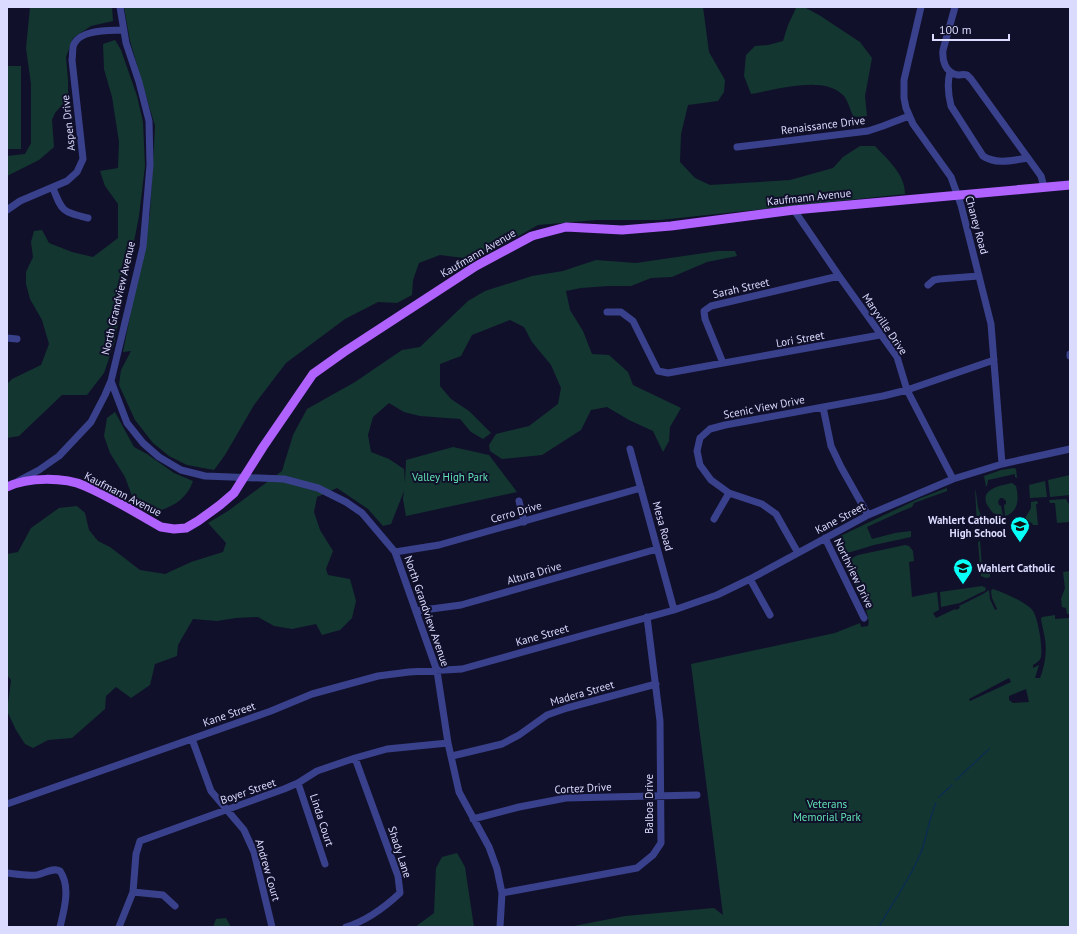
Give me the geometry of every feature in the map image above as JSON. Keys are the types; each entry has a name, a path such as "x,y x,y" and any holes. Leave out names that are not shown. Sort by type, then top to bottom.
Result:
{"main road":[{"name":"Kaufmann Avenue","path":"10,485 38,480 58,479 84,485 161,527 174,529 186,528 204,517 234,493 313,374 344,352 476,266 532,236 566,227 622,230 671,226 794,210 1070,185"}],"street":[{"name":"North Grandview Avenue","path":"10,485 39,470 59,456 91,422 106,395 111,381 143,246 150,164 149,122 139,82 126,43 120,7"},
{"name":"Chaney Road","path":"921,7 904,80 904,98 913,124 951,177 958,195 991,324 1002,464"},
{"path":"955,7 942,55 945,65 950,72 959,75 968,75 1042,176 1044,187"},
{"name":"Aspen Drive","path":"7,210 20,201 67,181 77,172 83,159 72,60 74,44 84,34 99,31 124,30"},
{"path":"950,72 948,82 951,106 983,156 988,160 998,161 1028,158"},
{"name":"Renaissance Drive","path":"737,147 868,131 909,116"},
{"path":"53,188 60,206 70,213 88,218"},
{"name":"Maryville Drive","path":"794,210 880,335 897,357 908,390 953,480"},
{"name":"Sarah Street","path":"723,363 705,319 704,311 711,306 839,276"},
{"path":"928,285 939,278 979,276"},
{"name":"Lori Street","path":"607,312 621,312 633,321 658,371 668,373 880,335"},
{"path":"7,338 17,339"},
{"name":"Scenic View Drive","path":"798,553 776,514 762,504 729,494 711,480 700,465 697,451 700,438 710,429 725,425 908,390 994,360"},
{"name":"North Grandview Avenue","path":"111,381 127,423 143,443 159,457 180,470 205,476 284,479 318,488 346,502 362,513 395,552 436,671 448,743 459,792 489,847 497,868 502,893 500,927"},
{"path":"823,407 831,446 868,515"},
{"name":"Mesa Road","path":"630,449 674,610"},
{"name":"Kane Street","path":"7,804 272,711 312,694 378,676 409,672 462,670 674,610 717,595 750,579 868,515 953,480 1002,464 1070,449"},
{"name":"Cerro Drive","path":"395,552 440,545 641,488"},
{"path":"714,519 729,494"},
{"path":"519,501 524,522"},
{"name":"Northview Drive","path":"825,538 864,618"},
{"name":"Altura Drive","path":"416,611 461,605 657,549"},
{"path":"750,579 770,615"},
{"name":"Balboa Drive","path":"502,893 637,868 653,855 661,843 660,721 647,617"},
{"name":"Madera Street","path":"452,756 502,744 519,735 547,715 567,708 656,684"},
{"name":"Andrew Court","path":"192,739 210,791 244,830 254,852 272,927"},
{"name":"Boyer Street","path":"119,927 133,892 136,854 140,841 284,789 298,783 317,771 355,758 387,749 448,743"},
{"name":"Shady Lane","path":"346,927 359,923 390,902 400,892 398,876 355,758"},
{"name":"Linda Court","path":"298,783 325,864"},
{"name":"Cortez Drive","path":"473,819 519,807 566,798 697,795"},
{"path":"7,873 36,875 57,870 62,874 66,895 60,927"},
{"path":"133,892 164,895 175,906"}],"green space":[{"path":"30,7 112,7 113,21 91,26 73,38 66,57 68,98 55,113 52,120 54,147 39,160 7,176 7,156 25,154 31,143 31,84 26,48"},
{"path":"124,7 703,7 709,52 725,80 724,92 718,101 688,105 681,134 680,162 695,178 710,185 790,180 833,168 843,157 860,146 875,146 899,174 905,194 660,220 597,220 538,225 483,256 464,258 440,255 419,263 413,280 412,295 397,303 378,302 345,319 286,363 254,405 225,455 214,470 187,465 169,456 153,443 135,420 119,385 121,370 131,351 123,352 150,213 155,126 130,41"},
{"path":"804,7 860,42 872,58 865,96 867,116 853,116 844,96 836,89 825,86 799,85 751,94 744,76 746,55 755,46 768,45 783,41 788,25 796,8"},
{"path":"115,40 121,50 137,96 143,122 145,166 139,216 114,344 104,373 87,395 62,395 19,436 7,438 7,384 12,379 41,365 49,344 42,320 30,299 26,284 26,272 33,257 31,242 34,231 42,230 49,243 72,252 93,257 118,238 118,204 105,186 100,171 118,168 119,142 112,97 104,69 103,44"},
{"path":"7,66 21,66 21,149 7,149"},
{"name":"Valley High Park","path":"718,251 735,251 737,256 707,262 672,277 651,278 631,286 581,288 566,291 570,310 583,331 592,354 609,355 628,372 633,385 681,408 670,427 669,441 663,452 653,431 629,420 607,407 591,410 581,430 542,455 502,459 490,451 489,445 496,434 529,426 558,404 561,388 551,365 532,342 524,327 510,320 472,335 461,356 440,364 440,386 451,399 469,411 491,433 483,439 471,432 460,419 420,416 404,412 389,403 373,417 368,435 371,452 389,459 404,469 405,483 406,460 453,447 489,455 517,492 406,516 403,499 404,491 391,524 383,526 368,509 337,488 317,497 314,512 320,530 333,551 326,569 328,575 350,579 356,601 352,618 340,630 322,635 316,624 292,629 274,626 258,617 217,621 193,619 178,645 177,656 155,664 150,685 131,698 116,687 106,696 105,709 72,738 48,740 33,748 25,744 7,711 11,680 7,675 7,554 18,552 31,528 59,508 77,506 85,513 89,530 98,541 110,547 140,570 165,574 191,562 223,552 226,543 208,523 228,511 282,471 293,435 307,409 355,382 402,350 420,347 468,301 485,291 532,276 563,271 596,260 636,263"},
{"path":"115,412 134,447 147,454 174,473 193,481 190,488 181,500 162,510 147,513 132,496 125,477 110,453 104,436 107,418"},
{"path":"1016,469 1017,478 1015,477 1015,474 988,480 986,486 984,476 1001,470"},
{"path":"1070,475 1070,495 1050,497 1048,480"},
{"path":"1045,481 1047,497 1030,498 1029,485"},
{"path":"1012,483 1016,486 1017,491 1018,500 1015,508 1010,514 1005,516 1004,505 1006,504 1006,501 1003,498 1000,498 998,502 1001,506 1003,516 993,513 986,502 987,493 994,488"},
{"path":"947,488 947,491 914,503 912,507 867,527 872,539 895,533 911,531 911,537 874,545 841,555 834,539 918,499"},
{"path":"975,489 979,510 987,522 986,524 977,525"},
{"path":"1066,499 1070,506 1069,522 1057,523 1055,503 1050,503 1049,500"},
{"path":"1037,501 1038,525 1033,525 1032,523 1024,520 1031,508 1031,502"},
{"path":"980,541 982,567 990,567 990,577 986,578 981,576 978,542"},
{"name":"Veterans Memorial Park","path":"905,545 909,546 913,551 914,561 909,562 912,597 937,592 939,610 933,613 936,618 960,608 959,606 989,590 990,599 995,610 997,609 992,598 992,589 1002,592 1026,604 1035,615 1041,640 1041,657 1039,661 1033,665 1033,668 1039,665 1035,678 1040,678 1045,658 1046,644 1041,619 1042,617 1055,615 1055,619 1069,618 1066,608 1062,607 1061,599 1065,588 1063,572 1070,571 1070,927 569,927 625,916 714,908 723,915 691,664 835,633 860,623 861,627 868,626 869,621 864,604 844,562 858,555","holes":["1009,678 1011,682 970,701 969,699","1026,689 1029,702 1013,703 1009,700 1009,696"]},
{"path":"982,586 986,588 985,591 960,603 941,607 940,592"},
{"path":"457,853 465,867 474,927 415,927 434,913 436,868 442,857"},
{"path":"226,918 231,927 213,927 216,919"}],"waterway":[{"path":"956,780 989,749"},
{"path":"939,797 952,785"},
{"path":"879,927 919,857 936,803"}],"place":[{"name":"Wahlert Catholic High School","path":"1020,543"},
{"name":"Wahlert Catholic","path":"963,585"}]}
